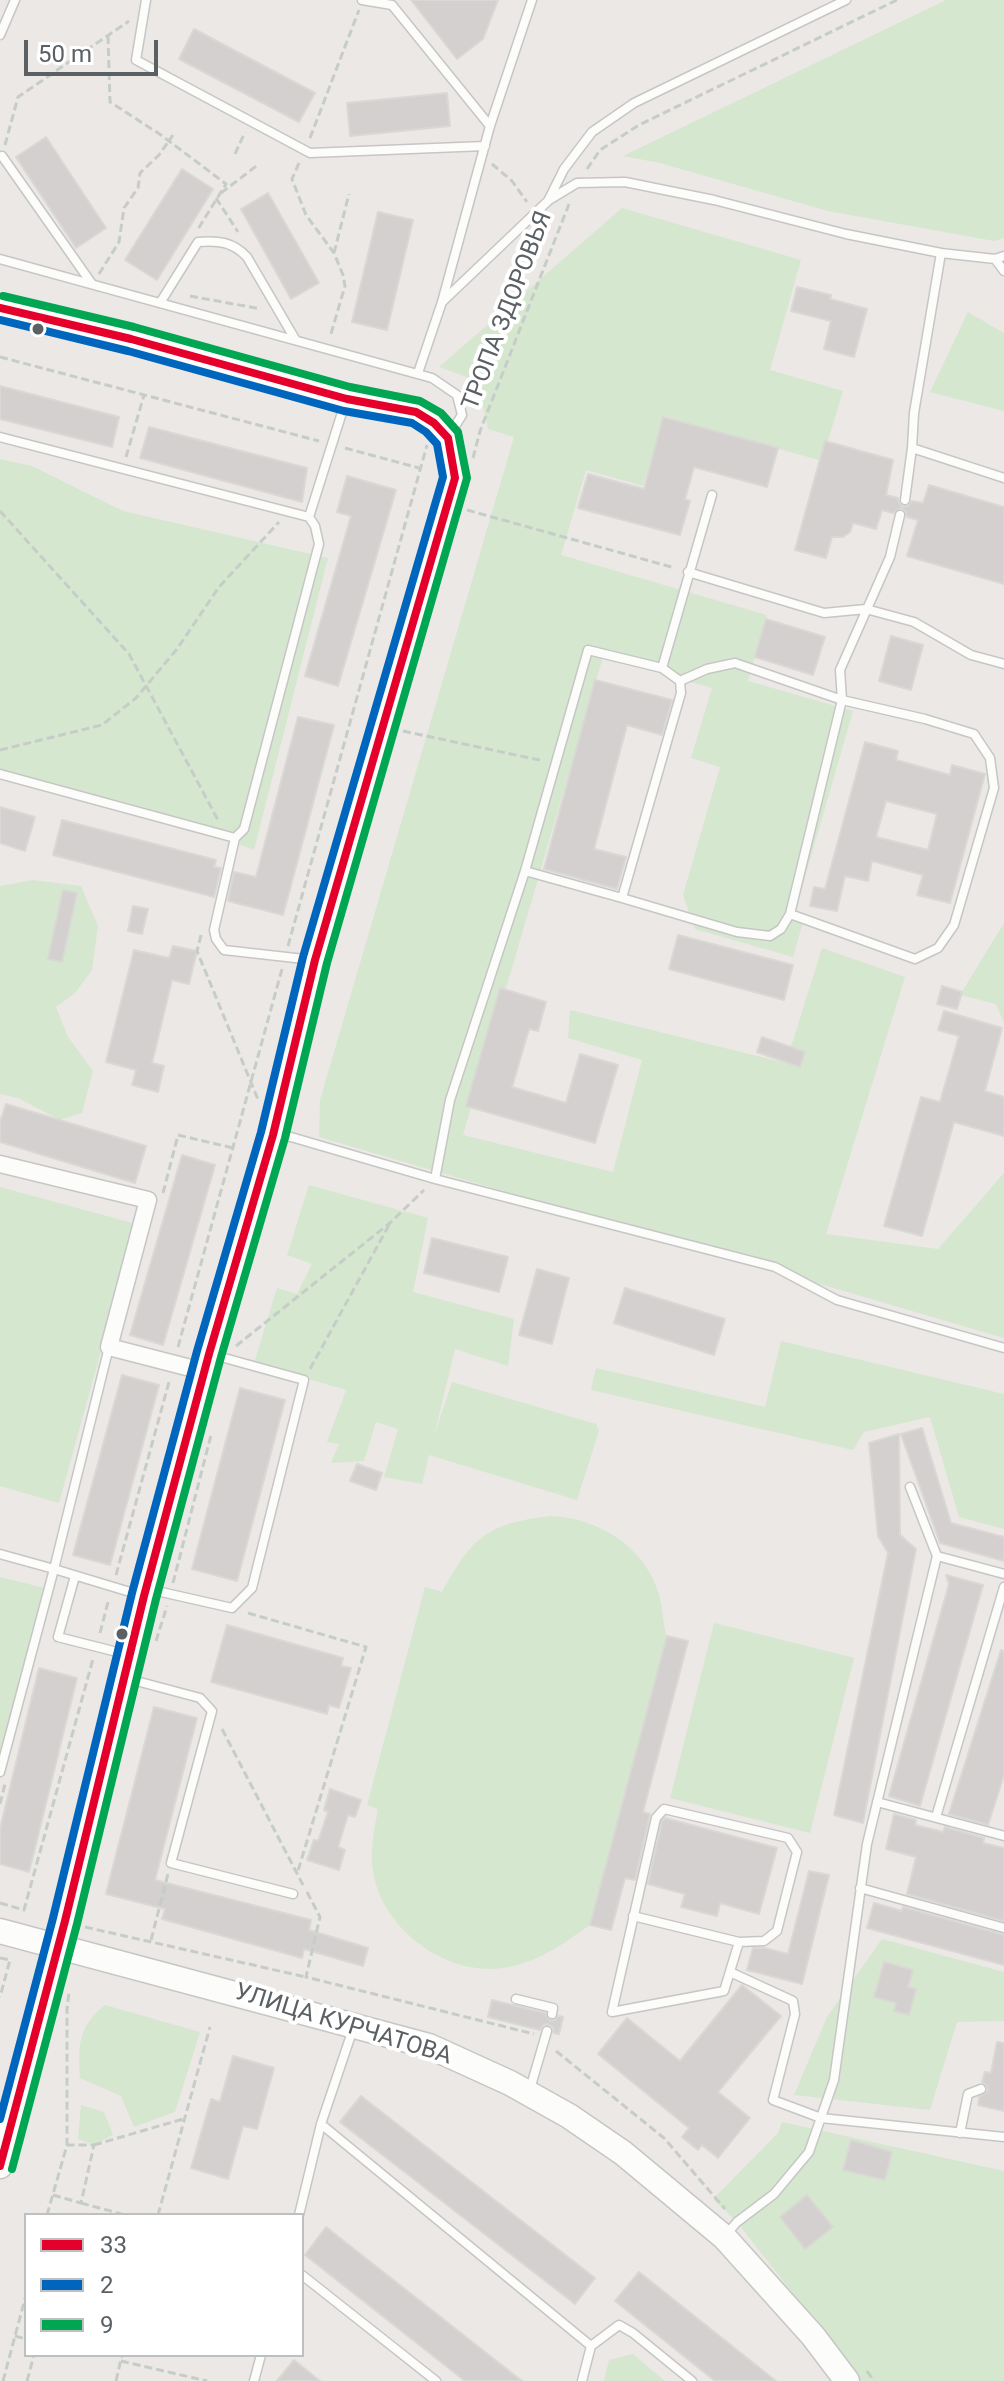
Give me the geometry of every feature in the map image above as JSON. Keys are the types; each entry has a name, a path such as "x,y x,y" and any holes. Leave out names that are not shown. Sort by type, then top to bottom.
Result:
{"street":[{"path":"0,308 131,339 347,399 416,412 441,430 455,478 315,960 216,1358 133,1672 58,1946 6,2121 0,2166"},
{"path":"0,1164 148,1200 109,1347 174,1364 216,1358"},
{"name":"УЛИЦА КУРЧАТОВА","path":"0,1931 429,2046 529,2094 569,2116 731,2229 847,2375"}],"lane":[{"path":"0,35 15,0"},
{"path":"362,0 392,5 490,126"},
{"path":"418,373 442,302 490,126 532,0"},
{"path":"549,200 564,169 592,132 634,103 846,0"},
{"path":"145,5 136,60 310,153 485,146"},
{"path":"2,156 92,284"},
{"path":"442,302 535,212 577,183 625,182 714,200 846,234 941,253 999,258 1004,271"},
{"path":"160,303 198,242 214,240 237,246 247,257 296,340"},
{"path":"905,500 914,413 941,253"},
{"path":"0,259 432,378 457,395 462,415 441,430"},
{"path":"309,517 347,399"},
{"path":"0,437 289,511 309,517 315,526 319,544 244,829 235,838 214,930 224,950 315,960"},
{"path":"912,448 1004,478"},
{"path":"662,668 712,495"},
{"path":"525,871 737,932 770,936 781,929 790,914 842,700 840,670 890,557 900,515"},
{"path":"688,572 824,613 866,609 914,622 971,655 1004,664"},
{"path":"435,1179 450,1100 525,871 588,650 662,668 680,681 681,693 622,898"},
{"path":"680,681 707,669 735,663 842,700 974,734 990,758 994,788 954,925 938,948 915,959 790,914"},
{"path":"0,774 235,838"},
{"path":"273,1135 291,1137 435,1179 775,1267 837,1300 1004,1348"},
{"path":"0,1772 109,1347"},
{"path":"0,1554 112,1587 232,1608 252,1588 304,1380 216,1358"},
{"path":"731,2229 774,2194 809,2152 834,2080 867,1844 937,1556 910,1487"},
{"path":"937,1556 1004,1574"},
{"path":"75,1576 58,1637 96,1647 133,1672 200,1698 212,1711 171,1863 293,1894"},
{"path":"936,1817 1004,1587"},
{"path":"877,1802 1002,1835 1004,1825"},
{"path":"633,1916 739,1942 764,1941 777,1931 797,1852 788,1838 664,1809 656,1818 633,1916 612,2012 724,1991 739,1942"},
{"path":"860,1888 1004,1928"},
{"path":"730,1972 793,2001 795,2014 773,2100 821,2118 1004,2137"},
{"path":"516,1999 553,2008 552,2014"},
{"path":"299,2213 321,2124 355,2025"},
{"path":"529,2094 547,2031"},
{"path":"960,2133 968,2094 981,2089"},
{"path":"321,2124 591,2346"},
{"path":"304,2277 436,2381"},
{"path":"582,2381 591,2346 619,2325 692,2381"},
{"path":"254,2381 260,2357"}],"path":[{"path":"327,349 345,286 340,262 306,215 292,179 328,94 362,0"},
{"name":"ТРОПА ЗДОРОВЬЯ","path":"470,470 480,431 577,183 600,150 639,125 897,0"},
{"path":"2,156 18,97 108,36 145,5"},
{"path":"108,36 110,102 226,184 193,237"},
{"path":"235,154 250,121"},
{"path":"92,284 119,242 124,208 138,188 140,173 159,155 173,135"},
{"path":"482,158 512,181 535,212"},
{"path":"218,196 259,164"},
{"path":"334,253 349,194"},
{"path":"218,196 243,241"},
{"path":"167,292 279,313"},
{"path":"0,357 419,468"},
{"path":"122,468 144,395"},
{"path":"0,1903 24,1910 419,468 441,430"},
{"path":"459,508 688,572"},
{"path":"0,750 102,725 136,698 177,649 219,587 289,511"},
{"path":"399,730 556,763"},
{"path":"216,1358 391,1222 435,1179"},
{"path":"304,1380 391,1222"},
{"path":"216,1358 237,1333"},
{"path":"133,1672 154,1593 211,1433"},
{"path":"232,1608 366,1647 297,1874"},
{"path":"212,1711 320,1917 306,1977"},
{"path":"151,1941 171,1863"},
{"path":"85,1927 533,2033 664,2138 731,2229"},
{"path":"0,1958 10,1960 0,1997"},
{"path":"0,1979 6,1974"},
{"path":"48,2213 67,2145 67,2009 70,1989"},
{"path":"159,2213 210,2027"},
{"path":"67,2145 94,2145 183,2119"},
{"path":"81,2203 94,2145"},
{"path":"53,2195 118,2213"},
{"path":"3,2381 24,2302"},
{"path":"15,2336 24,2338"},
{"path":"27,2381 33,2357"},
{"path":"116,2381 122,2357"},
{"path":"121,2361 207,2381"},
{"path":"847,2375 874,2381"}],"green space":[{"path":"946,0 1004,0 1004,238 994,241 828,211 660,163 623,156"},
{"path":"622,208 801,260 770,370 843,391 822,461 664,416 643,486 586,470 561,555 767,615 748,681 853,711 795,912 805,915 793,957 695,929 683,895 720,767 691,758 712,688 603,657 463,1135 613,1172 642,1060 568,1038 570,1010 786,1063 822,948 905,977 826,1234 938,1249 1004,1173 1004,1338 319,1137 320,1100 514,437 488,429 478,381 439,367"},
{"path":"968,312 1004,333 1004,411 930,392"},
{"path":"0,459 32,466 123,511 328,558 254,850 135,805 0,773"},
{"path":"33,880 81,886 98,926 92,970 75,993 56,1007 68,1037 93,1071 82,1113 60,1120 18,1098 0,1094 0,886"},
{"path":"1004,923 1004,1023 996,1004 960,995"},
{"path":"309,1185 428,1218 413,1292 514,1319 508,1366 455,1349 434,1436 452,1382 596,1424 599,1431 577,1500 429,1455 422,1484 384,1477 398,1429 376,1422 364,1461 331,1463 339,1444 327,1442 346,1390 254,1363 277,1288 297,1294 312,1264 287,1255"},
{"path":"0,1187 136,1224 59,1503 0,1486"},
{"path":"781,1341 1004,1394 1004,1529 959,1517 930,1417 864,1432 853,1450 591,1390 596,1368 765,1407"},
{"path":"551,1516 569,1518 604,1530 633,1551 654,1580 666,1636 688,1641 611,1930 590,1925 560,1946 527,1962 482,1969 440,1957 422,1946 391,1915 380,1896 374,1876 373,1842 378,1809 367,1805 425,1587 442,1592 463,1558 484,1536 512,1523"},
{"path":"0,1577 45,1588 0,1754"},
{"path":"714,1623 854,1658 810,1833 670,1798"},
{"path":"882,1939 1004,1972 1004,2021 957,2022 930,2110 794,2095 827,2017"},
{"path":"105,2005 200,2032 175,2112 134,2127 121,2096 80,2078 82,2037 89,2021"},
{"path":"81,2105 104,2112 113,2135 94,2145 78,2139"},
{"path":"782,2122 1004,2171 1004,2381 861,2381 737,2222 713,2199 778,2133"},
{"path":"633,2354 665,2381 604,2381 609,2360"}],"building":[{"path":"411,0 498,0 483,39 457,59"},
{"path":"194,29 315,93 299,122 179,59"},
{"path":"447,93 450,126 350,136 347,103"},
{"path":"46,137 106,228 76,248 16,157"},
{"path":"182,169 213,189 157,280 125,260"},
{"path":"268,193 319,283 291,299 241,209"},
{"path":"378,212 413,220 387,330 352,322"},
{"path":"797,287 831,295 830,299 867,309 854,357 824,349 831,321 791,311"},
{"path":"0,386 119,417 112,447 0,419"},
{"path":"663,417 778,448 767,487 694,467 685,499 690,501 680,535 578,508 588,474 644,489"},
{"path":"149,427 307,468 302,502 140,458"},
{"path":"825,441 893,460 886,495 898,498 903,507 912,501 923,503 929,485 1004,507 1004,584 907,556 918,520 907,517 901,508 893,513 882,510 876,529 853,523 850,532 843,537 832,537 826,558 795,550"},
{"path":"347,476 396,490 338,686 305,676 351,516 337,512"},
{"path":"766,619 825,637 813,675 755,657"},
{"path":"891,636 923,645 911,690 879,681"},
{"path":"595,680 672,700 662,735 627,725 594,849 626,857 617,889 544,869"},
{"path":"298,717 334,725 283,915 228,901 234,872 256,877"},
{"path":"865,742 898,751 896,760 950,775 952,765 985,774 950,903 917,895 923,875 872,861 868,881 845,876 837,911 810,906 814,887 825,889","holes":["886,801 937,814 928,850 876,837"]},
{"path":"0,807 35,817 25,851 0,843"},
{"path":"62,820 216,860 214,867 221,868 214,897 53,855"},
{"path":"63,890 77,893 62,962 48,959"},
{"path":"133,906 148,909 142,934 128,931"},
{"path":"678,935 793,965 784,1000 669,969"},
{"path":"173,946 197,951 189,984 172,980 152,1063 164,1066 158,1092 132,1085 136,1070 106,1062 134,950 169,958"},
{"path":"942,986 962,992 957,1009 937,1004"},
{"path":"500,988 546,1002 538,1031 529,1029 512,1087 566,1103 580,1054 618,1065 595,1143 466,1106"},
{"path":"944,1011 1002,1028 985,1091 1004,1097 1004,1136 954,1122 922,1236 884,1226 921,1097 940,1102 959,1036 938,1030"},
{"path":"762,1037 805,1052 800,1067 757,1052"},
{"path":"6,1104 146,1146 135,1183 0,1142 0,1122"},
{"path":"182,1155 215,1165 163,1345 130,1335"},
{"path":"432,1238 508,1257 499,1292 424,1273"},
{"path":"537,1269 569,1278 552,1344 519,1335"},
{"path":"625,1288 725,1319 714,1355 614,1323"},
{"path":"122,1375 159,1385 110,1565 73,1555"},
{"path":"240,1388 285,1400 237,1581 192,1569"},
{"path":"922,1428 951,1523 1004,1537 1004,1561 940,1543 901,1434"},
{"path":"899,1434 900,1535 916,1549 863,1823 834,1815 888,1553 878,1536 869,1443"},
{"path":"357,1464 382,1473 376,1490 350,1481"},
{"path":"946,1575 983,1585 920,1806 889,1796 949,1584"},
{"path":"227,1625 343,1658 341,1666 351,1668 339,1708 329,1705 327,1714 211,1682"},
{"path":"667,1636 688,1641 643,1812 650,1814 635,1880 625,1878 611,1930 590,1925"},
{"path":"1001,1650 1004,1651 1004,1775 988,1825 949,1814"},
{"path":"39,1668 77,1678 29,1872 0,1864 0,1829"},
{"path":"154,1707 197,1718 155,1880 311,1920 309,1930 368,1948 363,1966 304,1949 302,1958 162,1919 165,1909 106,1894"},
{"path":"330,1789 361,1800 355,1817 348,1815 338,1847 345,1850 339,1870 307,1860 314,1840 318,1841 328,1812 324,1810"},
{"path":"894,1814 916,1820 915,1825 943,1832 945,1827 984,1838 983,1843 1004,1848 1004,1921 907,1894 916,1857 886,1849"},
{"path":"665,1818 777,1848 759,1914 720,1903 717,1916 681,1907 685,1894 648,1884"},
{"path":"809,1871 829,1875 802,1984 747,1970 753,1948 788,1954"},
{"path":"874,1903 902,1911 903,1907 1004,1935 1004,1965 867,1928"},
{"path":"884,1962 913,1970 908,1987 916,1989 909,2015 894,2011 896,2003 874,1997"},
{"path":"742,1985 781,2016 718,2092 750,2118 718,2158 702,2145 698,2150 682,2137 689,2128 598,2054 627,2018 680,2061"},
{"path":"492,2000 545,2013 550,2021 563,2017 559,2034 554,2033 553,2027 548,2024 540,2030 488,2017"},
{"path":"997,2042 1004,2043 1004,2111 978,2105 979,2097 988,2091 982,2082 985,2072 991,2073"},
{"path":"233,2056 274,2068 257,2129 243,2126 228,2179 191,2168 211,2099 220,2102"},
{"path":"361,2096 595,2278 575,2304 340,2122"},
{"path":"851,2140 892,2152 885,2180 843,2170"},
{"path":"807,2195 833,2227 805,2249 780,2217"},
{"path":"326,2227 522,2381 465,2381 305,2255"},
{"path":"639,2272 776,2381 715,2381 615,2301"},
{"path":"294,2360 320,2381 277,2381"}],"transit line":[{"name":"9","path":"3,296 134,327 350,387 420,401 441,413 458,432 467,478 327,963 285,1138 221,1357 156,1599 77,1924 12,2169"},
{"name":"33","path":"0,308 131,339 347,399 416,412 434,423 448,438 455,478 315,960 273,1135 209,1354 144,1596 65,1921 0,2166"},
{"name":"2","path":"0,320 128,351 344,411 412,423 437,444 443,477 303,957 261,1132 197,1351 132,1593 53,1918 0,2119"}]}
